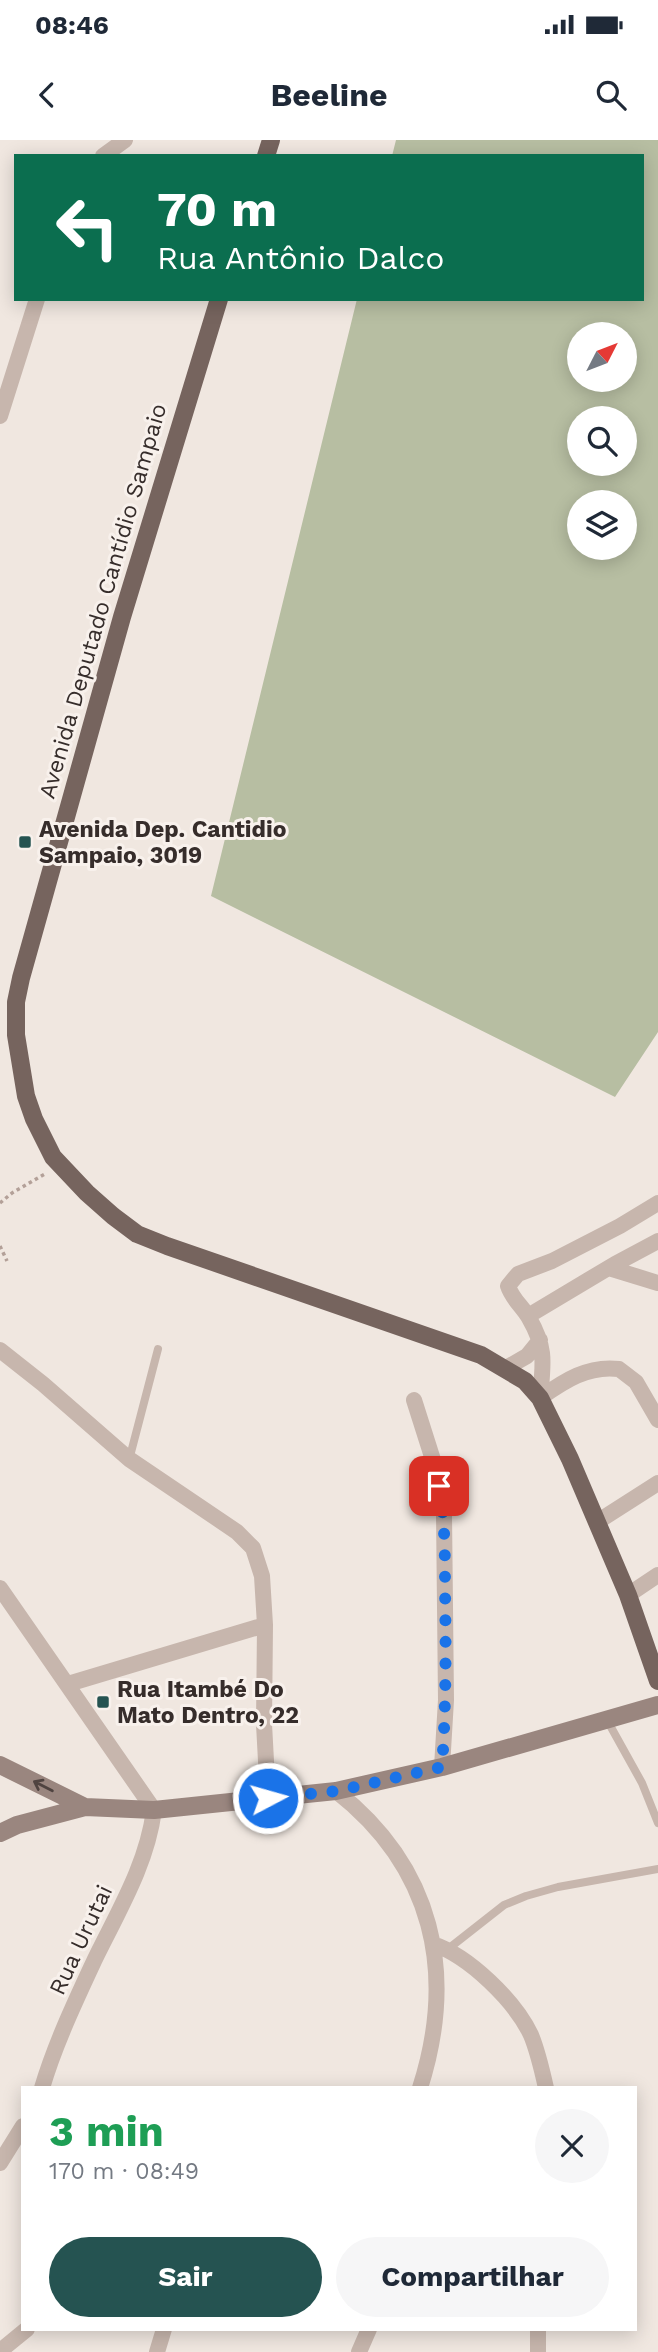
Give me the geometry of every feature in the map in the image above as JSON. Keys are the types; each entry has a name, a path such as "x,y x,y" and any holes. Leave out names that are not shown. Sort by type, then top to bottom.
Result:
{"main road":[{"name":"Avenida Deputado Cantídio Sampaio","path":"218,301 122,617 21,978 16,1002 16,1034 23,1086 44,1142 61,1165 87,1193 137,1234 481,1355 525,1381 540,1398 597,1522 628,1595 658,1681"}],"street":[{"path":"106,154 125,140"},
{"path":"0,416 36,301"},
{"name":"Avenida Deputado Cantídio Sampaio","path":"540,1398 544,1352 528,1317 508,1286 518,1274 552,1261 621,1226 658,1203"},
{"path":"528,1317 658,1241"},
{"path":"609,1268 658,1283"},
{"path":"506,1368 527,1356 540,1340"},
{"path":"0,1350 130,1460 246,1539 256,1555 262,1576 265,1625 264,1724 268,1798"},
{"path":"540,1398 569,1378 592,1371 619,1369 636,1382 658,1420"},
{"path":"414,1400 434,1463 444,1513 446,1700 442,1767"},
{"path":"597,1522 658,1483"},
{"path":"628,1595 658,1575"},
{"path":"0,1588 6,1604 68,1684 155,1810"},
{"path":"68,1684 265,1625"},
{"path":"0,1833 16,1825 85,1807 155,1810 337,1791 442,1767 658,1705"},
{"path":"0,1765 85,1807"},
{"path":"337,1791 367,1817 404,1867 423,1902 440,1946 434,2030 420,2086"},
{"name":"Rua Urutai","path":"43,2086 95,1958 129,1892 150,1837 155,1810"},
{"path":"440,1946 467,1962 508,2001 523,2022 535,2047 545,2086"},
{"path":"0,2163 21,2129"},
{"path":"0,2351 25,2331"},
{"path":"157,2352 162,2331"},
{"path":"359,2352 368,2331"},
{"path":"538,2331 538,2352"}],"lane":[{"path":"130,1460 158,1349"},
{"path":"607,1720 642,1783 658,1823"},
{"path":"440,1946 503,1905 526,1896 558,1887 658,1869"}],"path":[{"path":"0,1203 12,1193 61,1165"},
{"path":"0,1246 7,1261"}],"green space":[{"path":"396,140 658,140 658,1032 615,1097 211,896 357,301 644,301 644,154 392,154"}],"place":[{"name":"Avenida Dep. Cantidio Sampaio, 3019","path":"25,842"},
{"name":"Rua Itambé Do Mato Dentro, 22","path":"103,1702"}],"route":[{"path":"268,1798 337,1791 442,1767 446,1634 444,1513 439,1486"}]}
